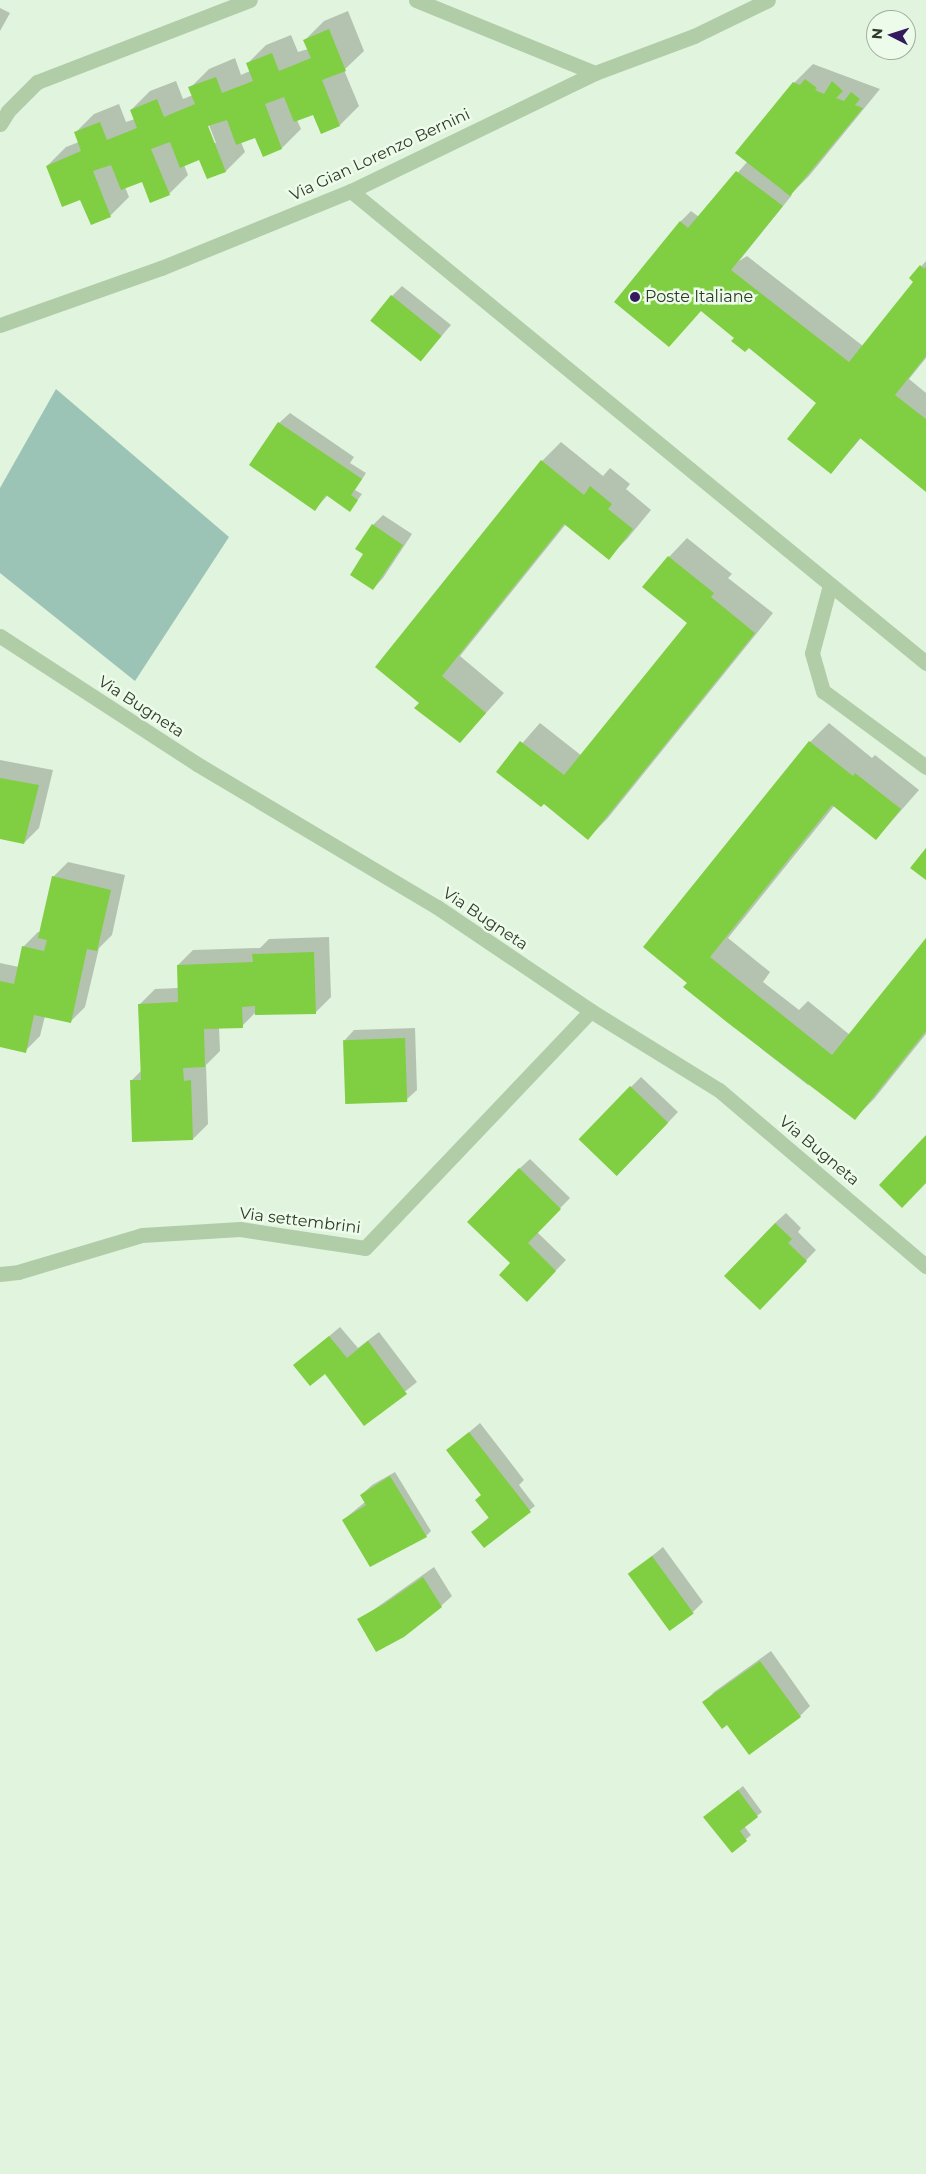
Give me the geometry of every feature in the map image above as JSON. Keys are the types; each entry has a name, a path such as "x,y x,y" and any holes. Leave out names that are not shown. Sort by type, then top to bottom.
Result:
{"street":[{"path":"0,124 8,112 37,82 250,0"},
{"path":"416,0 595,73"},
{"name":"Via Gian Lorenzo Bernini","path":"0,326 161,268 351,191 595,73 694,36 768,0"},
{"path":"351,191 926,663"},
{"path":"830,585 812,653 824,691 926,767"},
{"name":"Via Bugneta","path":"0,636 197,764 437,908 591,1011 719,1090 926,1266"},
{"name":"Via settembrini","path":"0,1274 18,1272 142,1235 240,1229 365,1248 591,1011"}],"shaded area":[{"path":"56,389 229,537 135,681 0,573 0,488"}],"building":[{"path":"329,29 346,71 322,80 340,126 321,134 313,115 294,122 284,97 265,104 282,149 263,157 255,138 236,145 227,120 208,126 226,172 207,179 199,160 180,168 170,142 151,149 170,195 150,203 142,182 121,190 111,165 93,171 111,217 91,225 80,200 62,207 46,166 81,151 74,132 100,122 107,140 137,128 130,110 157,99 164,117 195,104 188,87 216,77 222,93 253,81 246,63 272,53 279,71 311,58 303,40"},
{"path":"805,79 817,88 815,90 824,94 832,81 843,91 836,98 844,101 851,92 860,99 855,105 863,108 790,196 735,153 793,82 800,85"},
{"path":"736,171 783,206 731,270 849,362 913,282 909,278 920,265 924,269 926,266 926,356 895,395 926,419 926,492 860,438 831,474 787,439 816,403 749,348 745,352 731,341 734,338 701,311 669,347 614,302 680,221 688,228"},
{"path":"391,295 442,336 421,362 370,321"},
{"path":"278,422 362,479 351,495 358,500 350,512 326,495 315,511 249,465"},
{"path":"541,460 584,495 590,486 612,504 608,509 633,529 609,560 564,524 442,676 486,713 460,743 414,708 419,703 375,667"},
{"path":"372,524 403,545 373,590 350,575 363,554 355,549"},
{"path":"668,556 714,593 711,597 755,633 588,840 544,804 541,807 496,772 520,741 564,775 687,623 642,587"},
{"path":"809,741 853,776 855,773 901,809 876,840 832,805 710,957 832,1055 926,938 926,1031 855,1120 683,987 687,983 643,947"},
{"path":"0,778 39,785 24,844 0,839"},
{"path":"926,848 926,880 910,868"},
{"path":"52,876 111,890 97,951 87,949 71,1023 34,1015 26,1053 0,1047 0,981 14,984 22,946 44,951 47,940 38,938"},
{"path":"314,952 316,1014 255,1015 255,1006 242,1007 243,1028 204,1029 205,1067 183,1068 184,1081 191,1080 193,1140 132,1142 130,1080 141,1080 138,1004 178,1002 177,965 253,962 252,954"},
{"path":"405,1038 407,1102 345,1104 343,1040"},
{"path":"630,1086 668,1123 617,1176 579,1139"},
{"path":"926,1135 926,1183 902,1208 879,1185"},
{"path":"519,1168 561,1209 528,1243 556,1271 527,1302 499,1275 510,1263 467,1222"},
{"path":"775,1223 792,1239 788,1243 807,1261 760,1310 724,1276"},
{"path":"329,1336 347,1358 368,1341 407,1394 364,1426 325,1374 310,1386 293,1365"},
{"path":"469,1432 531,1512 484,1548 471,1532 489,1518 475,1500 481,1495 446,1450"},
{"path":"390,1476 427,1537 370,1567 342,1520 366,1505 360,1495"},
{"path":"652,1556 694,1613 669,1631 628,1574"},
{"path":"423,1577 442,1607 404,1637 376,1652 357,1619 384,1604"},
{"path":"760,1661 801,1717 749,1755 727,1725 722,1729 702,1702"},
{"path":"738,1790 758,1817 740,1831 747,1841 732,1853 703,1817"}],"place":[{"name":"Poste Italiane","path":"635,297"}]}
